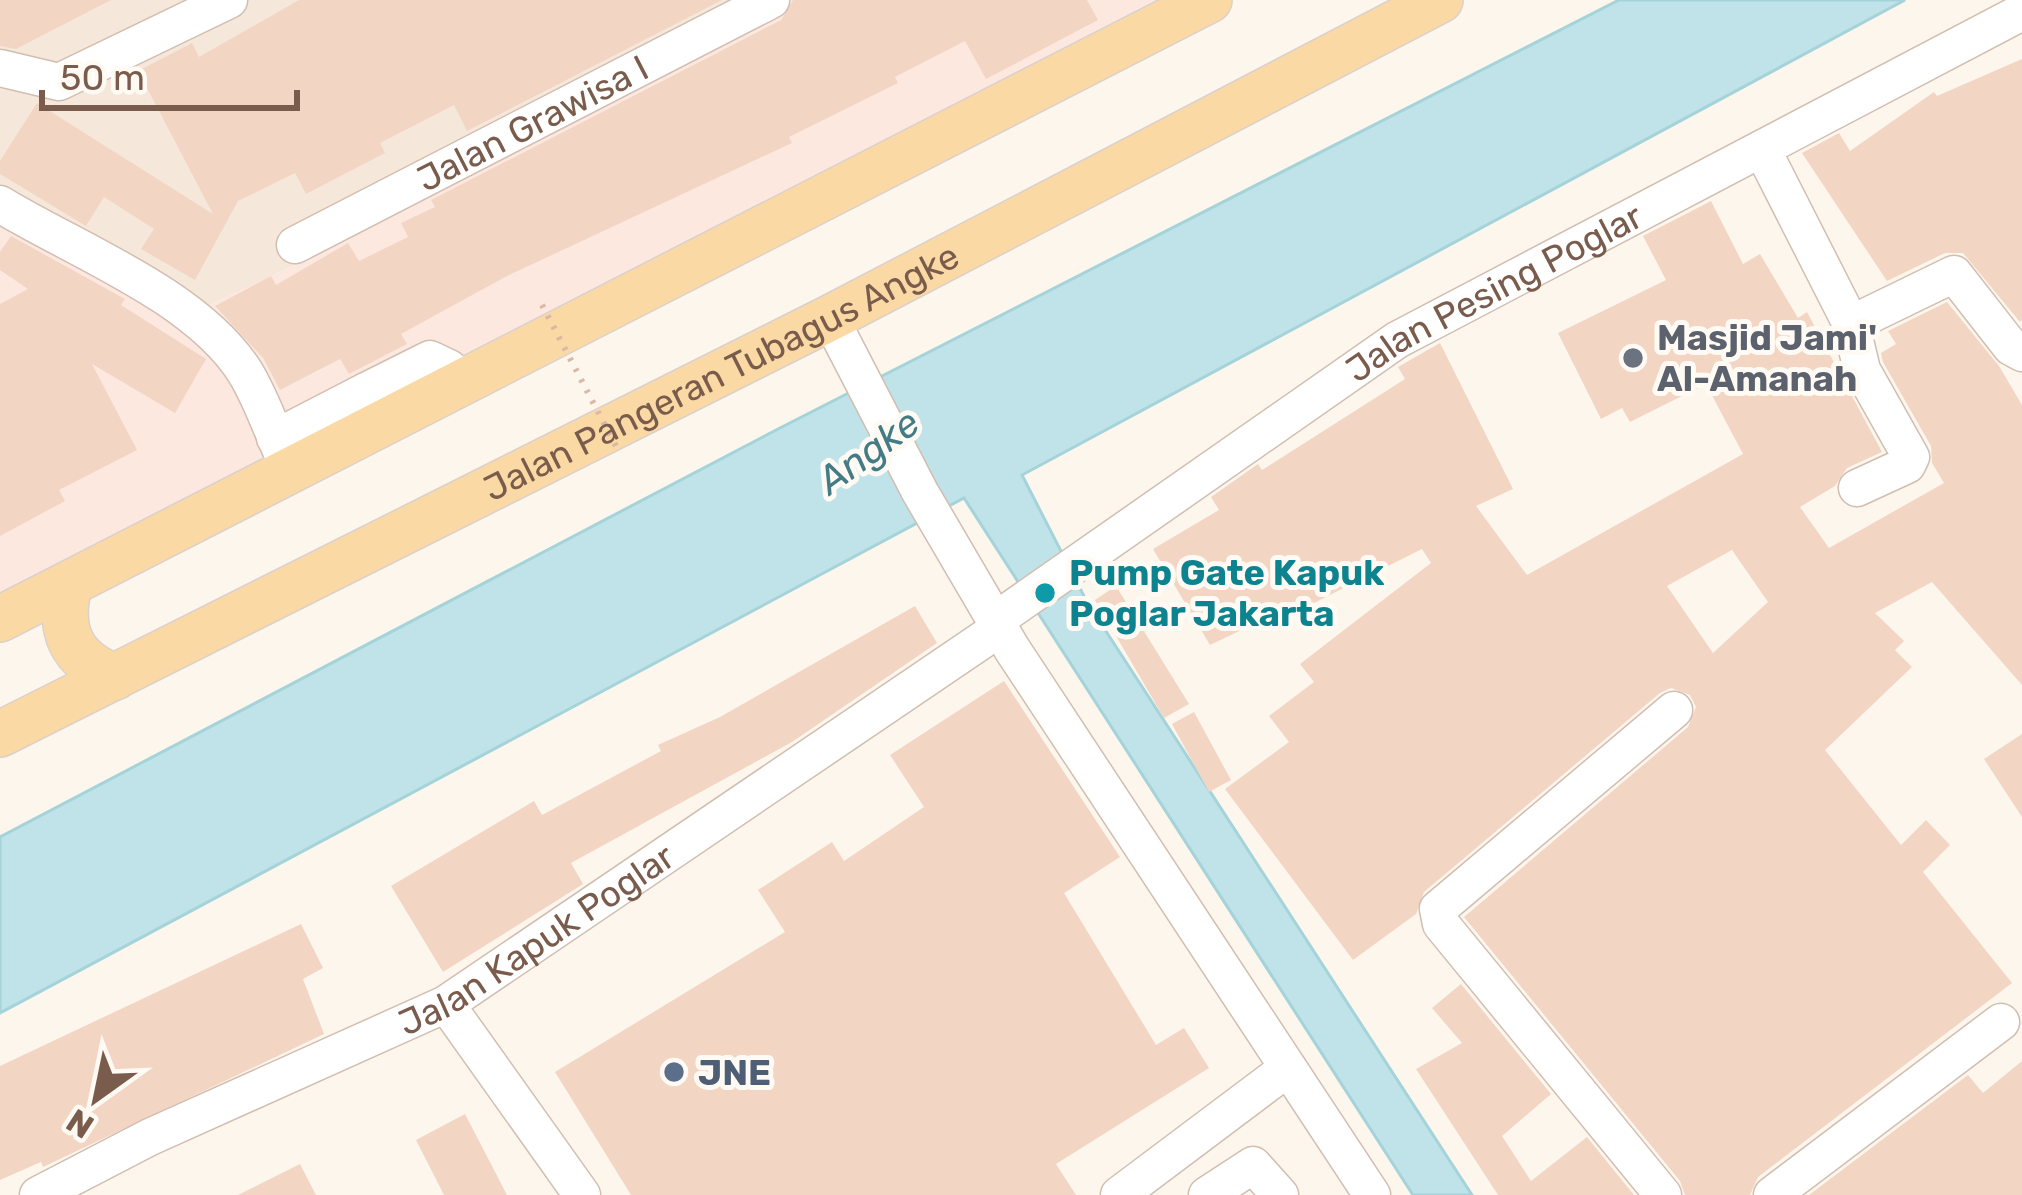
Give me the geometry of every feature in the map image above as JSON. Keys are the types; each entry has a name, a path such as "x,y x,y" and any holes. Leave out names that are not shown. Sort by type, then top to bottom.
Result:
{"main road":[{"path":"0,620 69,585 283,456 374,409 458,389 1209,0"},
{"name":"Jalan Pangeran Tubagus Angke","path":"0,734 838,332 1440,0"},
{"path":"69,585 63,622 68,640 92,668 115,677"}],"street":[{"path":"0,68 59,82 229,0"},
{"name":"Jalan Grawisa I","path":"295,245 771,0"},
{"name":"Jalan Pesing Poglar","path":"1000,610 1087,557 1397,340 2022,12"},
{"path":"1762,149 1851,324 1862,370 1911,457 1907,465 1857,488"},
{"path":"1,207 127,275 201,325 244,370 283,456"},
{"path":"1851,324 1954,274 2022,353"},
{"path":"838,332 912,467 920,492 1000,610 1024,661 1371,1195"},
{"name":"Jalan Kapuk Poglar","path":"38,1195 149,1137 446,1004 1000,610"},
{"path":"1664,1195 1441,924 1438,909 1674,710"},
{"path":"446,1004 582,1195"},
{"path":"1772,1195 2001,1022"},
{"path":"1119,1195 1288,1067"},
{"path":"1207,1195 1253,1165 1280,1195"}],"path":[{"path":"542,305 618,450"}],"shaded area":[{"path":"0,0 801,0 297,264 186,316 0,594"},
{"path":"801,0 1156,0 0,594 0,202 185,316 297,264"}],"water":[{"name":"Angke","path":"1619,0 1905,0 1022,475 1087,602 1472,1195 1413,1195 964,498 0,1013 0,837 778,429"}],"building":[{"path":"0,0 111,0 16,49 0,46"},
{"path":"299,0 722,0 467,131 454,105 380,143 385,153 306,194 295,173 238,201 195,280 141,249 154,229 104,197 86,226 0,174 0,161 37,103 213,214 138,71 192,43 199,57"},
{"path":"793,0 1087,0 1098,20 986,79 965,41 895,77 898,83 789,137 792,143 507,276 401,334 407,344 349,374 340,359 280,390 263,358 215,306 271,276 276,285 348,243 359,261 408,237 401,223 435,207 431,200 781,20"},
{"path":"2022,59 2020,322 1963,253 1945,253 1887,281 1802,153 1839,133 1850,151 1934,92 1937,96"},
{"path":"1711,201 1743,264 1760,254 1798,318 1807,312 1882,452 1847,468 1835,486 1800,507 1829,548 1944,483 1932,463 1931,446 1883,362 1881,353 1896,344 1888,331 1947,302 1999,366 2022,405 2022,685 1932,582 1875,613 1904,641 1895,650 1912,667 1825,750 1901,845 1926,820 1950,845 1923,872 2012,983 1758,1177 1750,1195 1685,1195 1680,1181 1464,917 1688,727 1696,707 1690,695 1671,688 1660,693 1424,892 1416,914 1353,960 1225,789 1289,742 1269,716 1314,682 1300,664 1431,563 1422,549 1258,631 1254,624 1210,645 1153,549 1219,510 1211,497 1258,464 1262,470 1405,379 1398,367 1440,343 1513,489 1476,506 1527,575 1743,454 1706,384 1630,422 1622,408 1601,419 1558,333 1666,280 1643,236","holes":["1732,550 1768,602 1713,653 1667,586"]},
{"path":"11,236 125,299 121,305 206,359 175,413 92,364 137,450 59,490 65,501 0,536 0,304 28,289 0,270 0,252"},
{"path":"1116,586 1189,704 1164,718 1095,600"},
{"path":"915,606 937,643 792,742 571,863 583,884 443,972 391,886 534,801 542,815 661,751 658,745 720,717"},
{"path":"1004,681 1120,857 1064,893 1156,1045 1184,1028 1209,1068 1056,1164 1076,1195 631,1195 555,1072 785,932 758,890 832,842 844,861 924,807 890,755"},
{"path":"1194,712 1231,780 1209,792 1172,724"},
{"path":"2022,734 2022,817 1984,759"},
{"path":"301,924 323,968 303,979 324,1034 43,1167 41,1162 0,1180 0,1066"},
{"path":"1461,984 1551,1094 1502,1136 1531,1181 1587,1137 1634,1195 1498,1195 1416,1069 1462,1043 1432,1008"},
{"path":"2022,1061 2022,1195 1809,1195 1968,1075 1983,1093"},
{"path":"465,1114 507,1195 444,1195 416,1140"},
{"path":"300,1164 316,1195 238,1195"}],"place":[{"name":"Masjid Jami' Al-Amanah","path":"1633,358"},
{"name":"Pump Gate Kapuk Poglar Jakarta","path":"1045,593"},
{"name":"JNE","path":"674,1072"}]}
